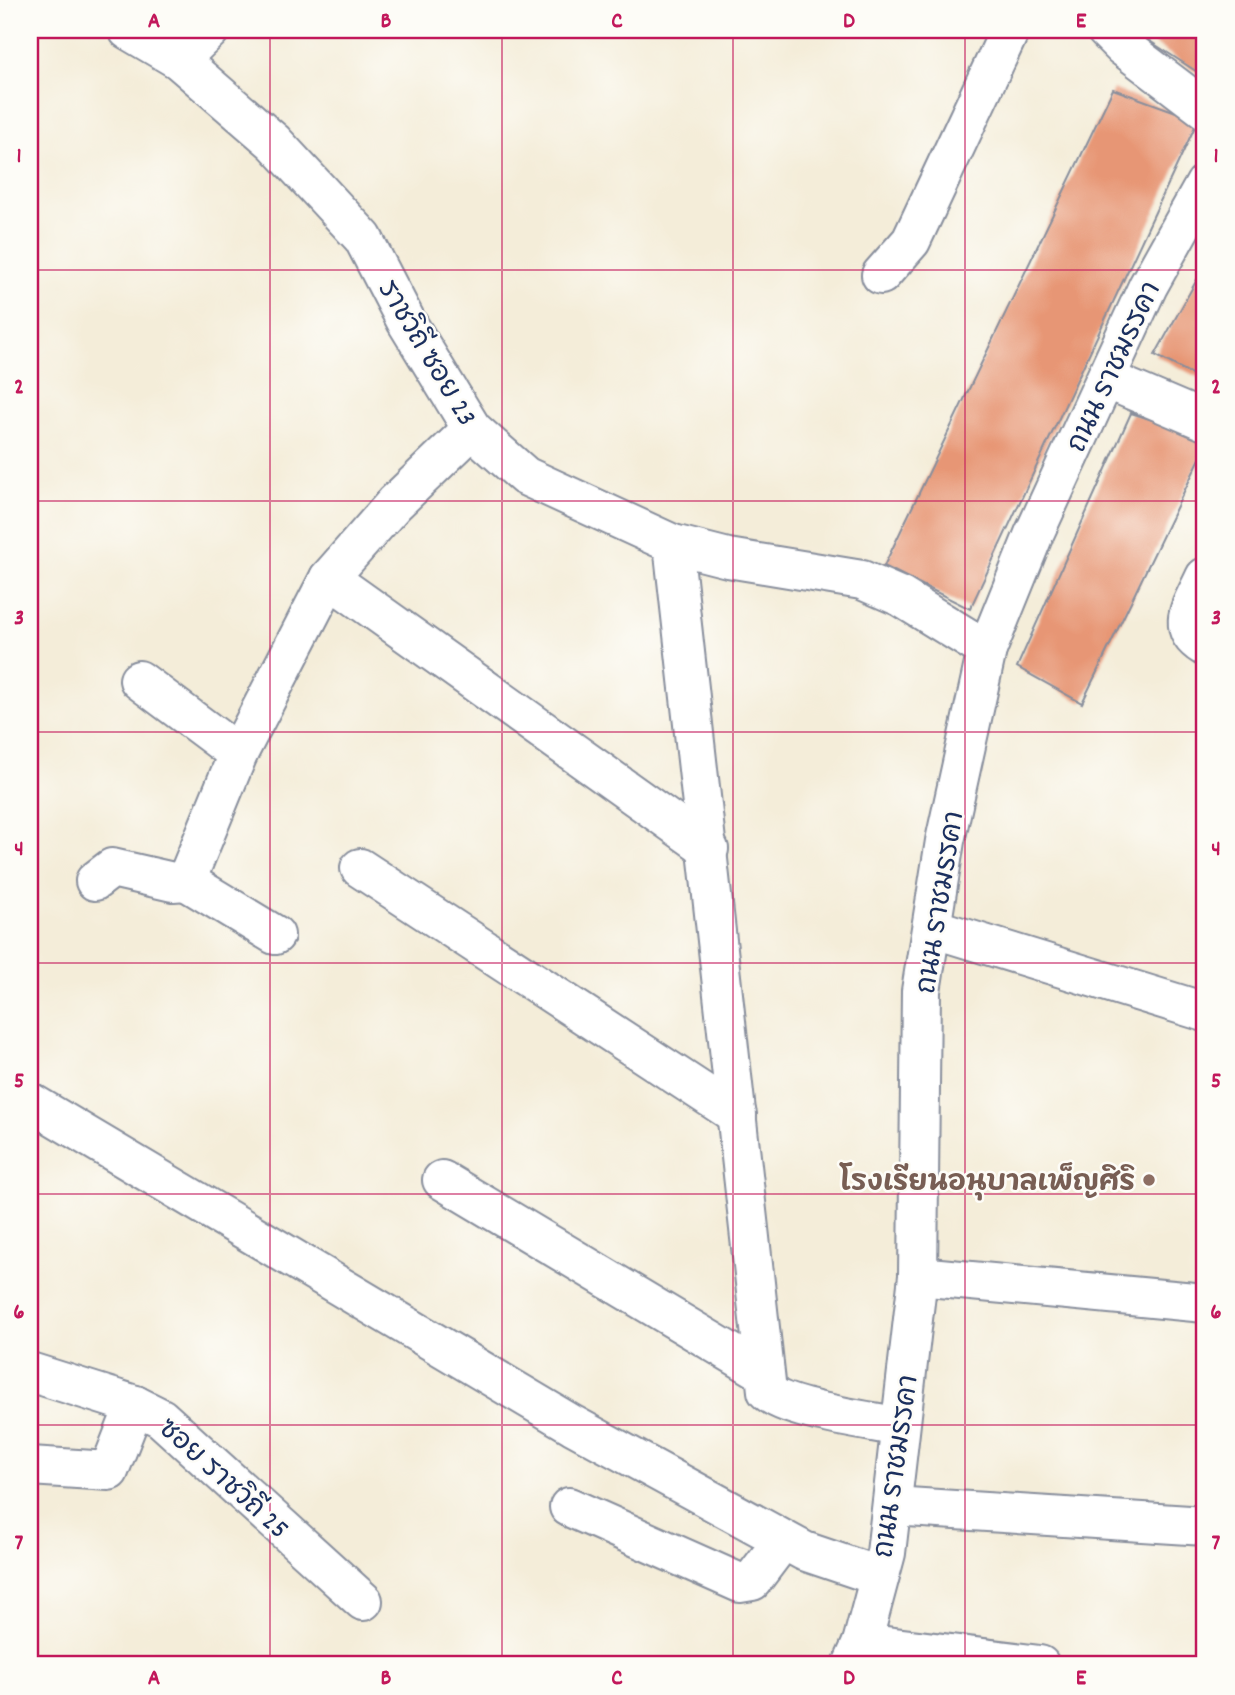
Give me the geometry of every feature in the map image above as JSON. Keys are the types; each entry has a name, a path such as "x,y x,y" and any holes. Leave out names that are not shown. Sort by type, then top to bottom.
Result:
{"street":[{"name":"ราชวิถี ซอย 23","path":"128,30 179,60 274,142 363,239 406,321 472,429 526,476 673,544 728,558 862,580 901,597 987,650"},
{"path":"179,60 210,30"},
{"path":"881,275 911,241 1010,30"},
{"path":"1118,35 1205,109"},
{"name":"ถนน ราชมรรคา","path":"857,1654 886,1553 918,1276 921,991 945,841 987,650 1034,534 1148,286 1205,184"},
{"path":"1106,379 1205,421"},
{"path":"186,880 238,754 329,578 395,503 472,429"},
{"path":"673,544 709,849 767,1391 773,1398 802,1407 900,1427"},
{"path":"329,578 709,849"},
{"path":"1205,578 1187,617 1187,630 1193,640 1205,647"},
{"path":"139,680 238,754"},
{"path":"360,868 737,1115"},
{"path":"95,881 112,869 173,882 186,880 275,934"},
{"path":"932,928 1205,1012"},
{"path":"30,1102 573,1425 783,1541 804,1551 878,1576"},
{"path":"442,1180 763,1372"},
{"path":"918,1276 1205,1303"},
{"name":"ซอย ราชวิถี 25","path":"30,1372 135,1405 162,1418 363,1601"},
{"path":"30,1466 109,1472 135,1405"},
{"path":"892,1506 1205,1526"},
{"path":"569,1507 740,1583 752,1581 783,1541"},
{"path":"857,1654 1040,1665"}],"building":[{"path":"1145,30 1205,30 1205,77 1142,36"},
{"path":"1113,89 1198,120 970,609 884,566"},
{"path":"1205,265 1205,381 1155,355"},
{"path":"1131,413 1205,437 1205,448 1082,703 1017,667"}],"place":[{"name":"โรงเรียนอนุบาลเพ็ญศิริ","path":"1149,1180"}]}
